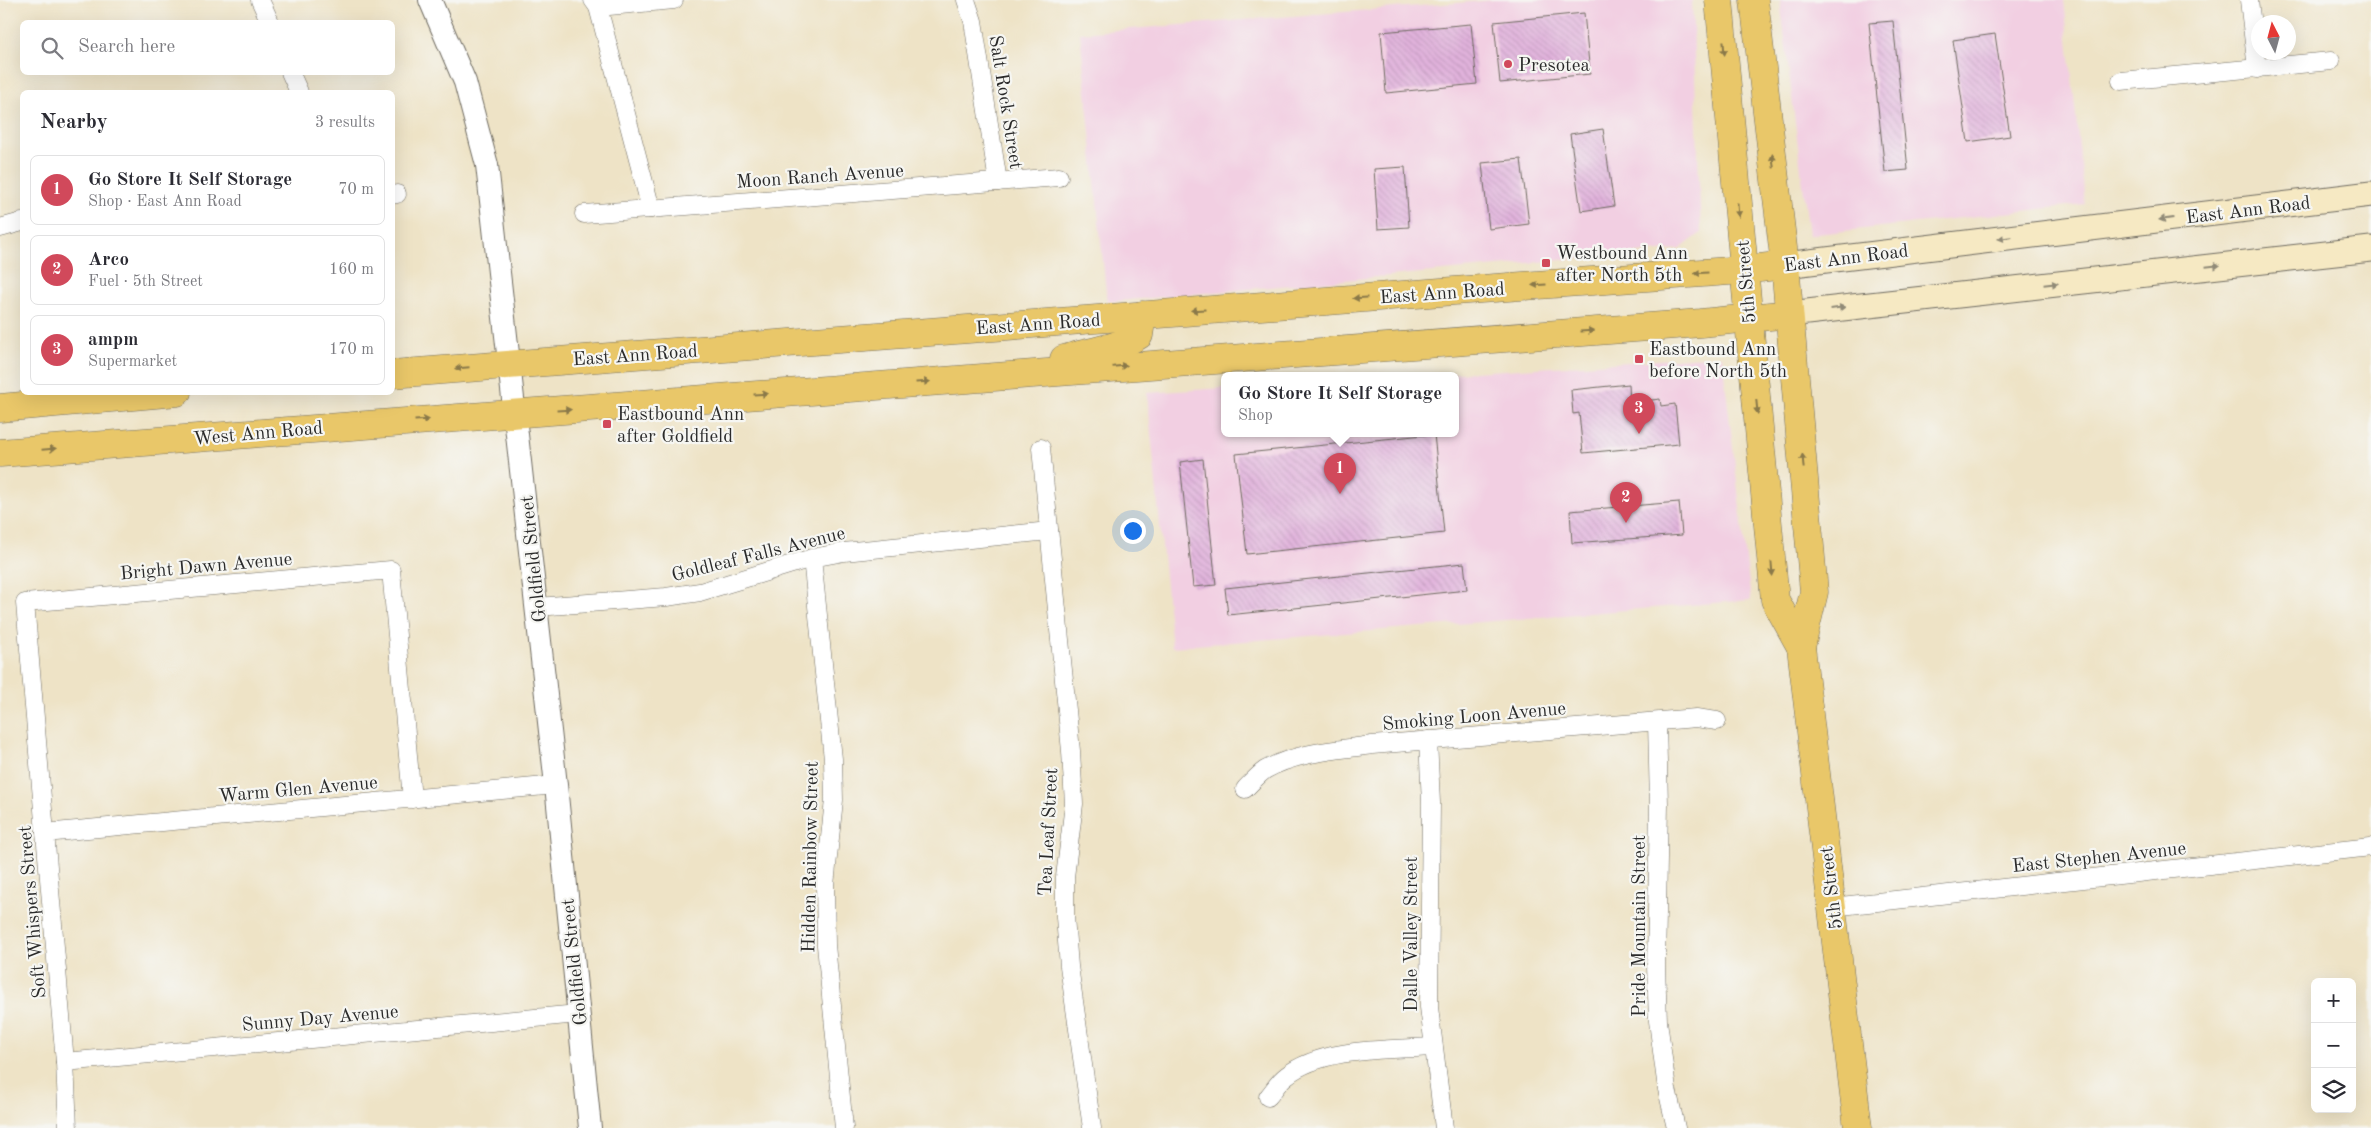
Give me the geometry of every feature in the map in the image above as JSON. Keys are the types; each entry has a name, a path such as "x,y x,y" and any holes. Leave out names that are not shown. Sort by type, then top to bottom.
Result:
{"main road":[{"name":"5th Street","path":"1719,0 1775,600 1801,647"},
{"name":"5th Street","path":"1754,0 1789,314 1814,592 1801,647 1858,1128"},
{"name":"East Ann Road","path":"511,364 1743,270 2371,194"},
{"path":"516,413 1748,318 2371,249"},
{"path":"1009,375 1115,344 1127,343 1139,334 1142,315"},
{"path":"395,374 511,364"},
{"path":"0,408 143,395"},
{"name":"West Ann Road","path":"0,453 516,413"}],"street":[{"path":"260,0 269,20"},
{"name":"Goldfield Street","path":"430,0 465,82 487,164 537,607 590,1128"},
{"path":"651,209 596,3 674,0"},
{"name":"Salt Rock Street","path":"966,0 973,21 998,182"},
{"path":"2249,0 2257,69"},
{"path":"2121,81 2331,61"},
{"path":"291,75 298,90"},
{"name":"Moon Ranch Avenue","path":"584,214 1059,177"},
{"path":"0,228 20,223"},
{"name":"Tea Leaf Street","path":"1041,448 1072,751 1074,804 1065,877 1065,917 1069,966 1092,1128"},
{"name":"Goldleaf Falls Avenue","path":"537,607 666,597 700,592 812,558 844,552 1050,531"},
{"name":"Hidden Rainbow Street","path":"812,558 833,759 834,800 825,885 826,945 844,1128"},
{"name":"Bright Dawn Avenue","path":"25,603 391,570 412,799"},
{"name":"Soft Whispers Street","path":"25,603 65,1062 68,1128"},
{"name":"Smoking Loon Avenue","path":"1245,789 1264,771 1307,754 1372,745 1696,718 1717,721"},
{"name":"Pride Mountain Street","path":"1656,722 1659,804 1656,966 1658,1020 1667,1089 1676,1128"},
{"name":"Dalle Valley Street","path":"1428,740 1432,803 1429,1006 1444,1128"},
{"name":"Warm Glen Avenue","path":"45,833 556,785"},
{"name":"East Stephen Avenue","path":"1832,907 2371,846"},
{"name":"Sunny Day Avenue","path":"65,1062 578,1014"},
{"path":"1268,1097 1286,1076 1305,1065 1327,1057 1353,1053 1434,1047"}],"shaded area":[{"path":"1495,0 1692,0 1701,233 1680,249 1107,302 1080,33"},
{"path":"1780,0 2064,0 2085,204 1809,235"},
{"path":"1722,356 1751,600 1172,647 1147,393 1221,388 1221,437 1459,437 1459,373"}],"building":[{"path":"1584,13 1590,74 1500,83 1494,22"},
{"path":"1893,21 1908,170 1885,172 1869,23"},
{"path":"1471,24 1477,84 1386,93 1381,32"},
{"path":"1995,34 2010,136 1968,142 1953,40"},
{"path":"1603,129 1614,206 1581,211 1570,134"},
{"path":"1521,159 1529,224 1489,229 1482,163"},
{"path":"1405,167 1409,227 1378,229 1374,169"},
{"path":"1629,384 1630,406 1644,404 1644,401 1660,399 1661,406 1675,404 1679,444 1583,453 1579,413 1573,414 1571,390"},
{"path":"1404,437 1434,437 1444,533 1247,554 1236,454"},
{"path":"1203,459 1216,585 1193,587 1180,462"},
{"path":"1679,502 1682,535 1572,543 1570,511"},
{"path":"1464,563 1467,590 1228,615 1225,588"}],"place":[{"name":"Presotea","path":"1508,64"},
{"name":"Westbound Ann after North 5th","path":"1546,263"},
{"name":"Eastbound Ann before North 5th","path":"1639,359"},
{"name":"Eastbound Ann after Goldfield","path":"607,424"},
{"name":"ampm","path":"1639,434"},
{"name":"Go Store It Self Storage","path":"1340,494"},
{"name":"Arco","path":"1626,523"}]}
